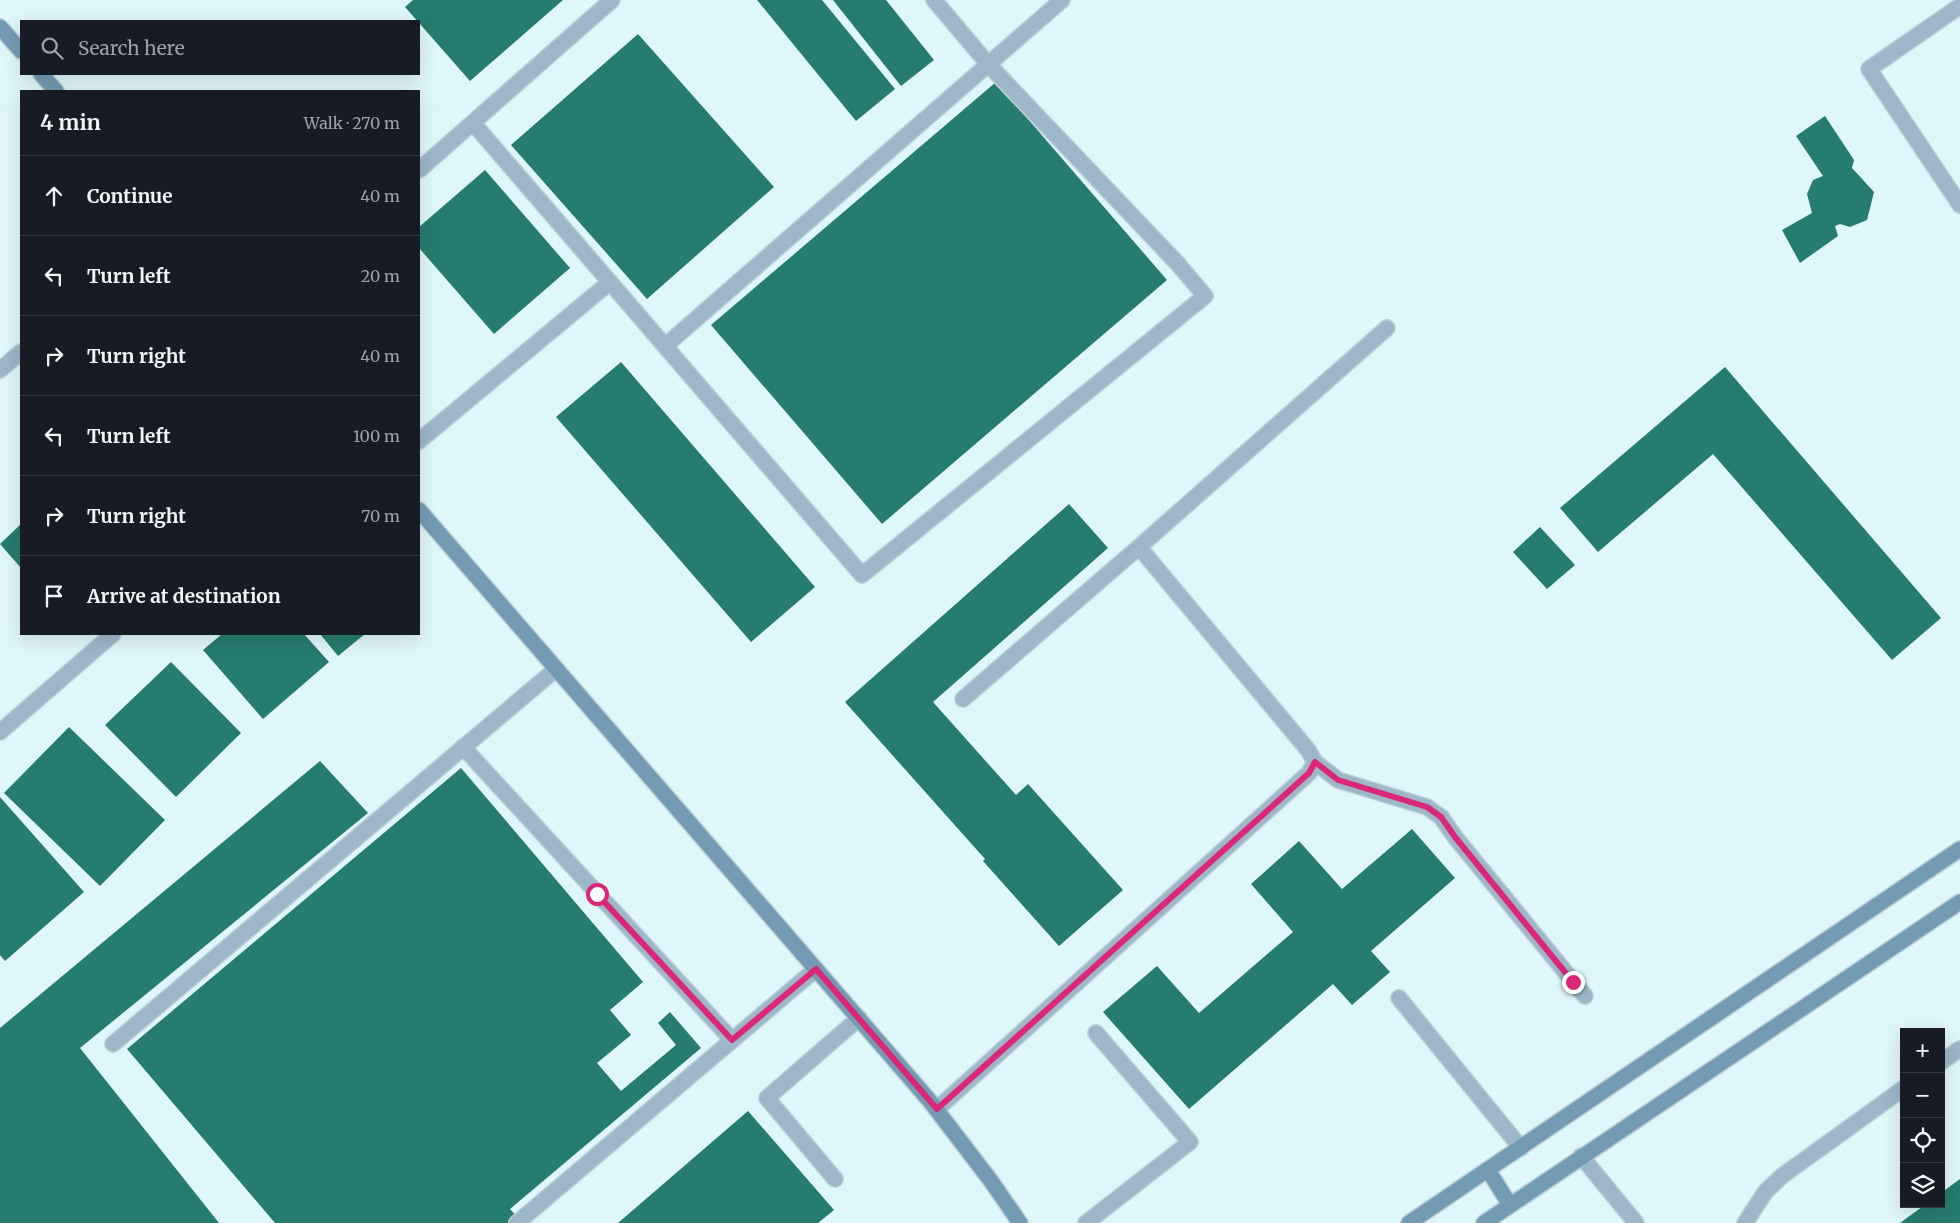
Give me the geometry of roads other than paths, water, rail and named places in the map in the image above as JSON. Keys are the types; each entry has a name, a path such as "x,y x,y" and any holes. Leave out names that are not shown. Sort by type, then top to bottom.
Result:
{"main road":[{"path":"0,27 20,50"},
{"path":"42,75 55,90"},
{"path":"420,511 937,1109 1020,1223"},
{"path":"1409,1223 1960,849"},
{"path":"1484,1223 1960,902"},
{"path":"1488,1170 1510,1205"}],"street":[{"path":"420,169 612,0"},
{"path":"473,123 862,575 1205,296 1178,264 988,64 934,0"},
{"path":"665,346 1062,0"},
{"path":"1960,6 1869,69 1960,205"},
{"path":"420,439 610,282"},
{"path":"963,699 1139,547 1387,328"},
{"path":"0,370 20,353"},
{"path":"1139,547 1308,750 1315,762 1338,780 1427,807 1441,817 1455,837 1585,996"},
{"path":"0,732 112,635"},
{"path":"113,1044 556,669"},
{"path":"463,747 732,1040"},
{"path":"937,1109 1309,773 1315,762"},
{"path":"516,1223 816,969"},
{"path":"1399,998 1521,1148"},
{"path":"835,1179 767,1098 858,1018"},
{"path":"1086,1223 1190,1142 1096,1033"},
{"path":"1945,1059 1960,1049"},
{"path":"1745,1223 1766,1191 1782,1176 1900,1091"},
{"path":"1581,1156 1636,1223"}]}
